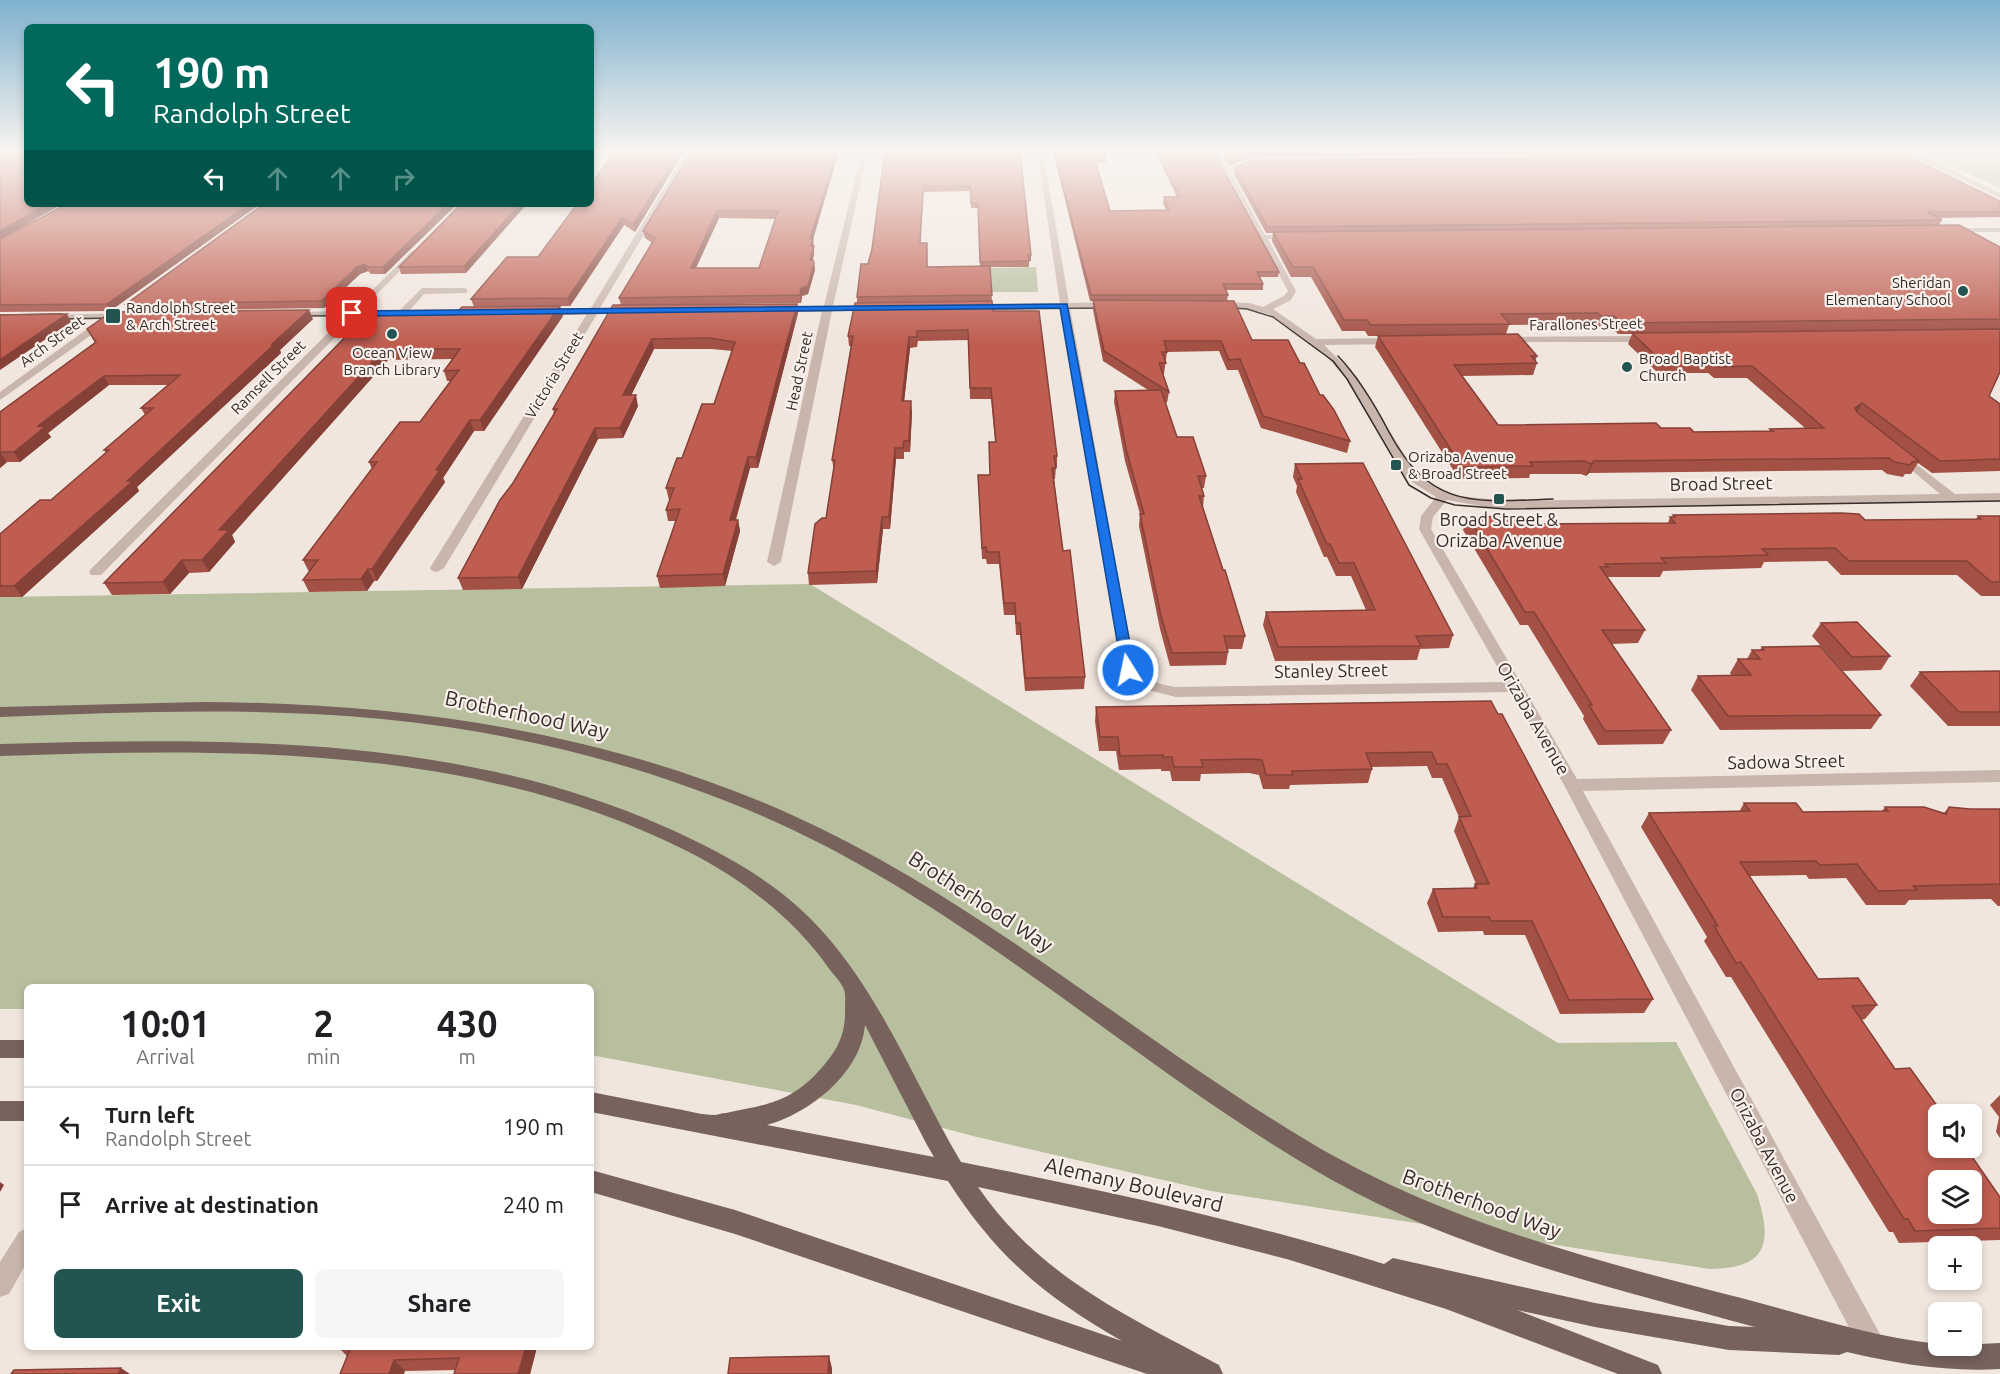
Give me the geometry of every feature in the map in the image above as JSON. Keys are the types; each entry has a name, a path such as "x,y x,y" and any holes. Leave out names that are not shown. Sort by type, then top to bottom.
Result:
{"main road":[{"name":"Brotherhood Way","path":"0,712 258,707 396,716 529,737 658,771 720,792 787,820 917,888 989,934 1240,1111 1345,1176 1394,1200 1447,1222 1520,1246 1696,1299 1872,1345"},
{"path":"0,750 154,746 297,749 430,764 496,776 557,792 647,824 716,859 781,901 808,927 833,957 854,989 955,1171 979,1208 1008,1243 1046,1278 1088,1307 1210,1374"},
{"path":"708,1125 756,1120 784,1111 806,1098 821,1085 843,1059 855,1034 854,989"},
{"path":"0,1049 24,1049"},
{"name":"Alemany Boulevard","path":"594,1103 955,1171 1241,1234 1386,1276 1649,1374"},
{"path":"0,1112 24,1112"},
{"path":"594,1182 735,1222 1184,1374"},
{"path":"1241,1234 1607,1317 1729,1338 1872,1345 1949,1357 2000,1356"}],"street":[{"name":"Victoria Street","path":"437,568 652,215"},
{"name":"Head Street","path":"774,562 850,215"},
{"path":"1050,215 1064,306"},
{"path":"1251,215 1292,291 1288,298 1266,309"},
{"path":"1940,230 2000,230"},
{"path":"1263,237 1297,236"},
{"name":"Ramsell Street","path":"96,572 422,244"},
{"path":"402,313 422,291 464,291 443,312"},
{"name":"Arch Street","path":"0,397 129,303"},
{"path":"956,307 1127,305"},
{"path":"1206,305 1235,305 1266,309 1316,342 1339,362 1353,379 1411,476 1424,488 1443,497"},
{"name":"Stanley Street","path":"1064,306 1128,670 1136,679 1160,690 1176,692 1517,687"},
{"path":"771,309 886,308"},
{"path":"537,312 646,310"},
{"path":"278,314 490,312"},
{"path":"35,317 140,316"},
{"name":"Farallones Street","path":"1499,340 1665,339"},
{"path":"1534,340 1544,351"},
{"path":"1316,342 1407,341"},
{"path":"1890,448 1953,498"},
{"name":"Broad Street","path":"1443,497 1491,504 2000,497"},
{"name":"Orizaba Avenue","path":"1443,497 1427,516 1425,529 1572,785 1872,1345"},
{"name":"Sadowa Street","path":"1572,785 2000,776"},
{"path":"0,1285 24,1245"}],"green space":[{"path":"1036,267 1038,292 992,292 991,268"},
{"path":"810,584 1558,1043 1676,1042 1757,1194 1764,1227 1761,1250 1744,1264 1710,1269 1211,1191 973,1136 856,1105 594,1056 594,984 24,984 24,1009 0,1009 0,597"}],"building":[{"path":"0,215 28,215 0,231"},
{"path":"46,215 233,215 107,304 0,305 0,239"},
{"path":"249,215 437,215 383,267 368,267 365,264 357,267 321,301 126,304"},
{"path":"450,215 510,215 464,266 399,267"},
{"path":"569,215 639,215 633,225 622,218 568,298 471,299 507,257 538,257"},
{"path":"653,215 715,215 691,268 759,268 777,215 817,215 810,239 813,239 811,246 814,246 810,260 814,263 808,286 801,288 800,295 619,298 655,238 643,231"},
{"path":"876,215 921,215 920,243 927,243 927,267 990,266 992,295 857,297 861,264 868,264"},
{"path":"978,215 1027,215 1031,255 1028,255 1029,261 980,262"},
{"path":"1070,215 1248,215 1279,272 1257,272 1263,284 1223,284 1228,295 1091,295"},
{"path":"1261,215 1933,215 1942,220 1267,227"},
{"path":"1959,225 2000,247 2000,319 1622,323 1614,316 1601,316 1598,313 1501,314 1510,324 1371,325 1367,320 1344,320 1313,267 1293,267 1273,232"},
{"path":"1093,300 1234,301 1252,340 1288,340 1300,363 1304,363 1320,395 1323,395 1334,410 1350,441 1263,416 1240,359 1229,360 1221,341 1164,341 1167,352 1162,352 1166,363 1159,363 1169,392 1104,351"},
{"path":"992,301 993,311 1039,311 1057,456 1054,456 1056,468 1052,468 1063,551 1070,550 1085,677 1025,678 1020,623 1016,623 1015,603 1004,603 999,552 987,552 986,547 982,548 978,475 990,475 989,442 996,442 991,388 970,388 968,330 917,331 917,337 909,337 902,401 911,401 909,441 904,441 903,448 895,448 889,517 882,517 876,571 808,573 815,524 822,518 826,518 835,460 832,460 853,336 848,336 855,303"},
{"path":"797,304 756,457 748,457 730,520 738,520 723,574 657,576 680,509 666,510 674,488 666,488 677,458 682,458 702,404 714,404 735,342 710,338 652,339 623,395 636,395 620,428 595,428 518,577 458,578 500,500 513,483 557,409 553,409 613,305"},
{"path":"560,306 480,420 470,420 436,470 440,470 372,569 368,569 361,579 303,580 318,560 303,560 377,462 369,462 400,422 420,422 459,370 444,371 460,349 384,349 219,530 229,530 202,560 182,560 163,582 104,583 366,316 454,315 462,307"},
{"path":"309,310 127,481 133,481 14,586 0,586 0,534 40,500 51,500 109,450 104,450 153,408 141,408 180,375 104,376 38,426 45,427 14,452 0,452 0,412 96,342 87,329 111,312"},
{"path":"67,314 0,360 0,315"},
{"path":"2000,329 2000,372 1989,396 2000,404 2000,459 1940,461 1862,403 1855,408 1857,412 1919,461 1912,462 1910,465 1894,462 1889,458 1594,461 1591,464 1585,461 1530,462 1533,466 1462,467 1378,336 1518,334 1537,356 1531,356 1537,363 1454,365 1498,425 1656,423 1661,428 1690,428 1694,432 1824,428 1752,366 1719,367 1713,361 1662,362 1632,333"},
{"path":"1161,390 1177,437 1193,437 1206,476 1198,476 1204,496 1199,496 1245,636 1224,636 1228,652 1172,653 1161,616 1140,514 1144,514 1126,449 1115,391"},
{"path":"1363,463 1453,635 1416,636 1421,646 1278,647 1266,612 1375,610 1354,563 1339,563 1330,544 1327,544 1298,479 1302,479 1295,464"},
{"path":"1859,514 1865,520 1981,519 1978,516 2000,516 2000,582 1991,582 1967,561 1849,561 1835,548 1762,549 1768,555 1661,558 1666,563 1605,564 1608,567 1600,567 1645,630 1602,630 1671,730 1605,731 1589,705 1592,705 1534,612 1525,612 1468,517 1520,516 1525,524 1675,523 1670,517 1675,517 1673,515"},
{"path":"1857,622 1890,656 1852,657 1821,623"},
{"path":"1820,646 1881,715 1728,716 1698,676 1751,675 1738,659 1760,659 1752,650 1764,650 1762,647"},
{"path":"2000,671 2000,712 1959,712 1920,672"},
{"path":"1491,701 1498,714 1502,714 1653,999 1569,1000 1532,921 1491,921 1489,917 1443,917 1433,889 1477,888 1475,884 1489,884 1459,817 1471,816 1447,764 1437,764 1432,752 1366,753 1372,769 1292,771 1293,775 1266,775 1262,760 1252,759 1201,760 1203,767 1174,767 1172,757 1163,757 1163,755 1120,756 1118,737 1100,737 1096,707"},
{"path":"1744,803 1796,803 1803,812 1888,811 1885,807 1924,807 1946,814 1949,807 2000,809 2000,884 1913,886 1917,890 1878,891 1857,864 1820,865 1816,861 1740,862 1818,979 1858,978 1877,1005 1852,1006 1895,1069 1910,1068 1936,1104 1928,1104 1928,1158 1973,1158 1981,1170 1928,1170 1928,1224 1982,1224 1982,1171 2000,1197 2000,1228 1915,1231 1908,1219 1904,1219 1741,962 1736,963 1714,926 1718,926 1649,813 1750,811"},
{"path":"350,1350 525,1350 518,1374 454,1374 459,1358 394,1360 389,1374 340,1374"},
{"path":"829,1356 828,1374 728,1374 730,1358"},
{"path":"121,1368 118,1374 11,1374 14,1370"}],"tram line":[{"path":"1221,307 1247,309 1273,317 1333,361 1347,379 1409,485 1431,498 1455,505 1506,509 2000,501"},
{"path":"975,309 1110,308"},
{"path":"783,311 870,310"},
{"path":"546,314 624,313"},
{"path":"0,315 62,314"},
{"path":"294,316 471,315"},
{"path":"54,319 117,318"},
{"path":"1338,356 1366,392 1405,457 1421,476 1439,488 1457,496 1477,500 1553,499"}],"place":[{"name":"Sheridan Elementary School","path":"1963,291"},
{"name":"Randolph Street & Arch Street","path":"113,316"},
{"name":"Ocean View Branch Library","path":"392,334"},
{"name":"Broad Baptist Church","path":"1627,367"},
{"name":"Orizaba Avenue & Broad Street","path":"1396,465"},
{"name":"Broad Street & Orizaba Avenue","path":"1499,499"}],"route":[{"path":"352,313 1064,306 1128,670"}]}
